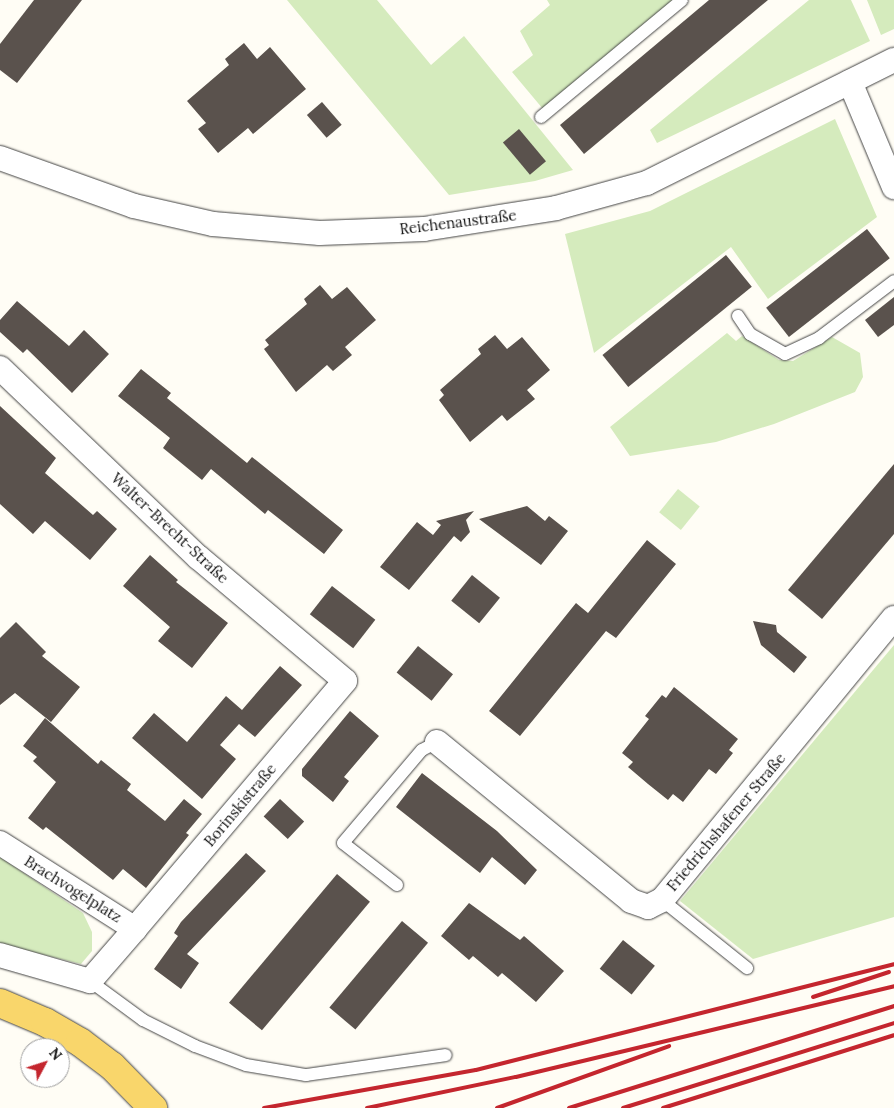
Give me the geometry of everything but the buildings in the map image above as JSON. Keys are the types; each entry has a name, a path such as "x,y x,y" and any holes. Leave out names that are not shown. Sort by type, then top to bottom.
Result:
{"main road":[{"path":"0,1003 45,1022 80,1042 112,1066 154,1108"}],"street":[{"name":"Reichenaustraße","path":"0,158 134,206 213,224 320,233 424,228 547,209 647,183 894,60"},
{"path":"850,82 894,187"},
{"name":"Walter-Brecht-Straße","path":"0,368 198,557 345,681"},
{"name":"Friedrichshafener Straße","path":"437,742 631,900 648,907 662,900 894,618"},
{"name":"Borinskistraße","path":"135,929 345,681"},
{"name":"Brachvogelplatz","path":"0,843 135,929 90,981"},
{"path":"0,955 90,981"}],"lane":[{"path":"541,117 682,0"},
{"path":"738,316 750,334 786,354 819,338 894,281"},
{"path":"397,885 344,843 422,750 437,742"},
{"path":"662,900 747,968"},
{"path":"90,981 144,1020 195,1046 246,1065 306,1075 446,1055"}],"green space":[{"path":"287,0 377,0 431,65 464,36 573,170 535,181 449,195"},
{"path":"547,0 674,0 543,109 512,72 533,55 520,31 550,5"},
{"path":"809,0 851,0 870,41 657,143 650,130"},
{"path":"867,0 894,0 894,29 881,35"},
{"path":"835,119 877,217 768,299 731,247 594,353 565,234 650,211"},
{"path":"727,333 736,341 742,336 779,360 793,361 832,337 860,353 863,377 855,392 774,424 716,442 630,456 610,427"},
{"path":"678,489 700,507 681,530 659,512"},
{"path":"894,645 894,917 753,959 680,901"},
{"path":"0,857 83,913 92,932 92,951 81,964 0,944"}],"railway":[{"path":"264,1108 476,1070 894,964"},
{"path":"813,997 889,972"},
{"path":"367,1108 516,1077 894,986"},
{"path":"569,1108 894,1006"},
{"path":"623,1108 894,1023"},
{"path":"663,1108 894,1035"},
{"path":"497,1108 669,1046"}]}
